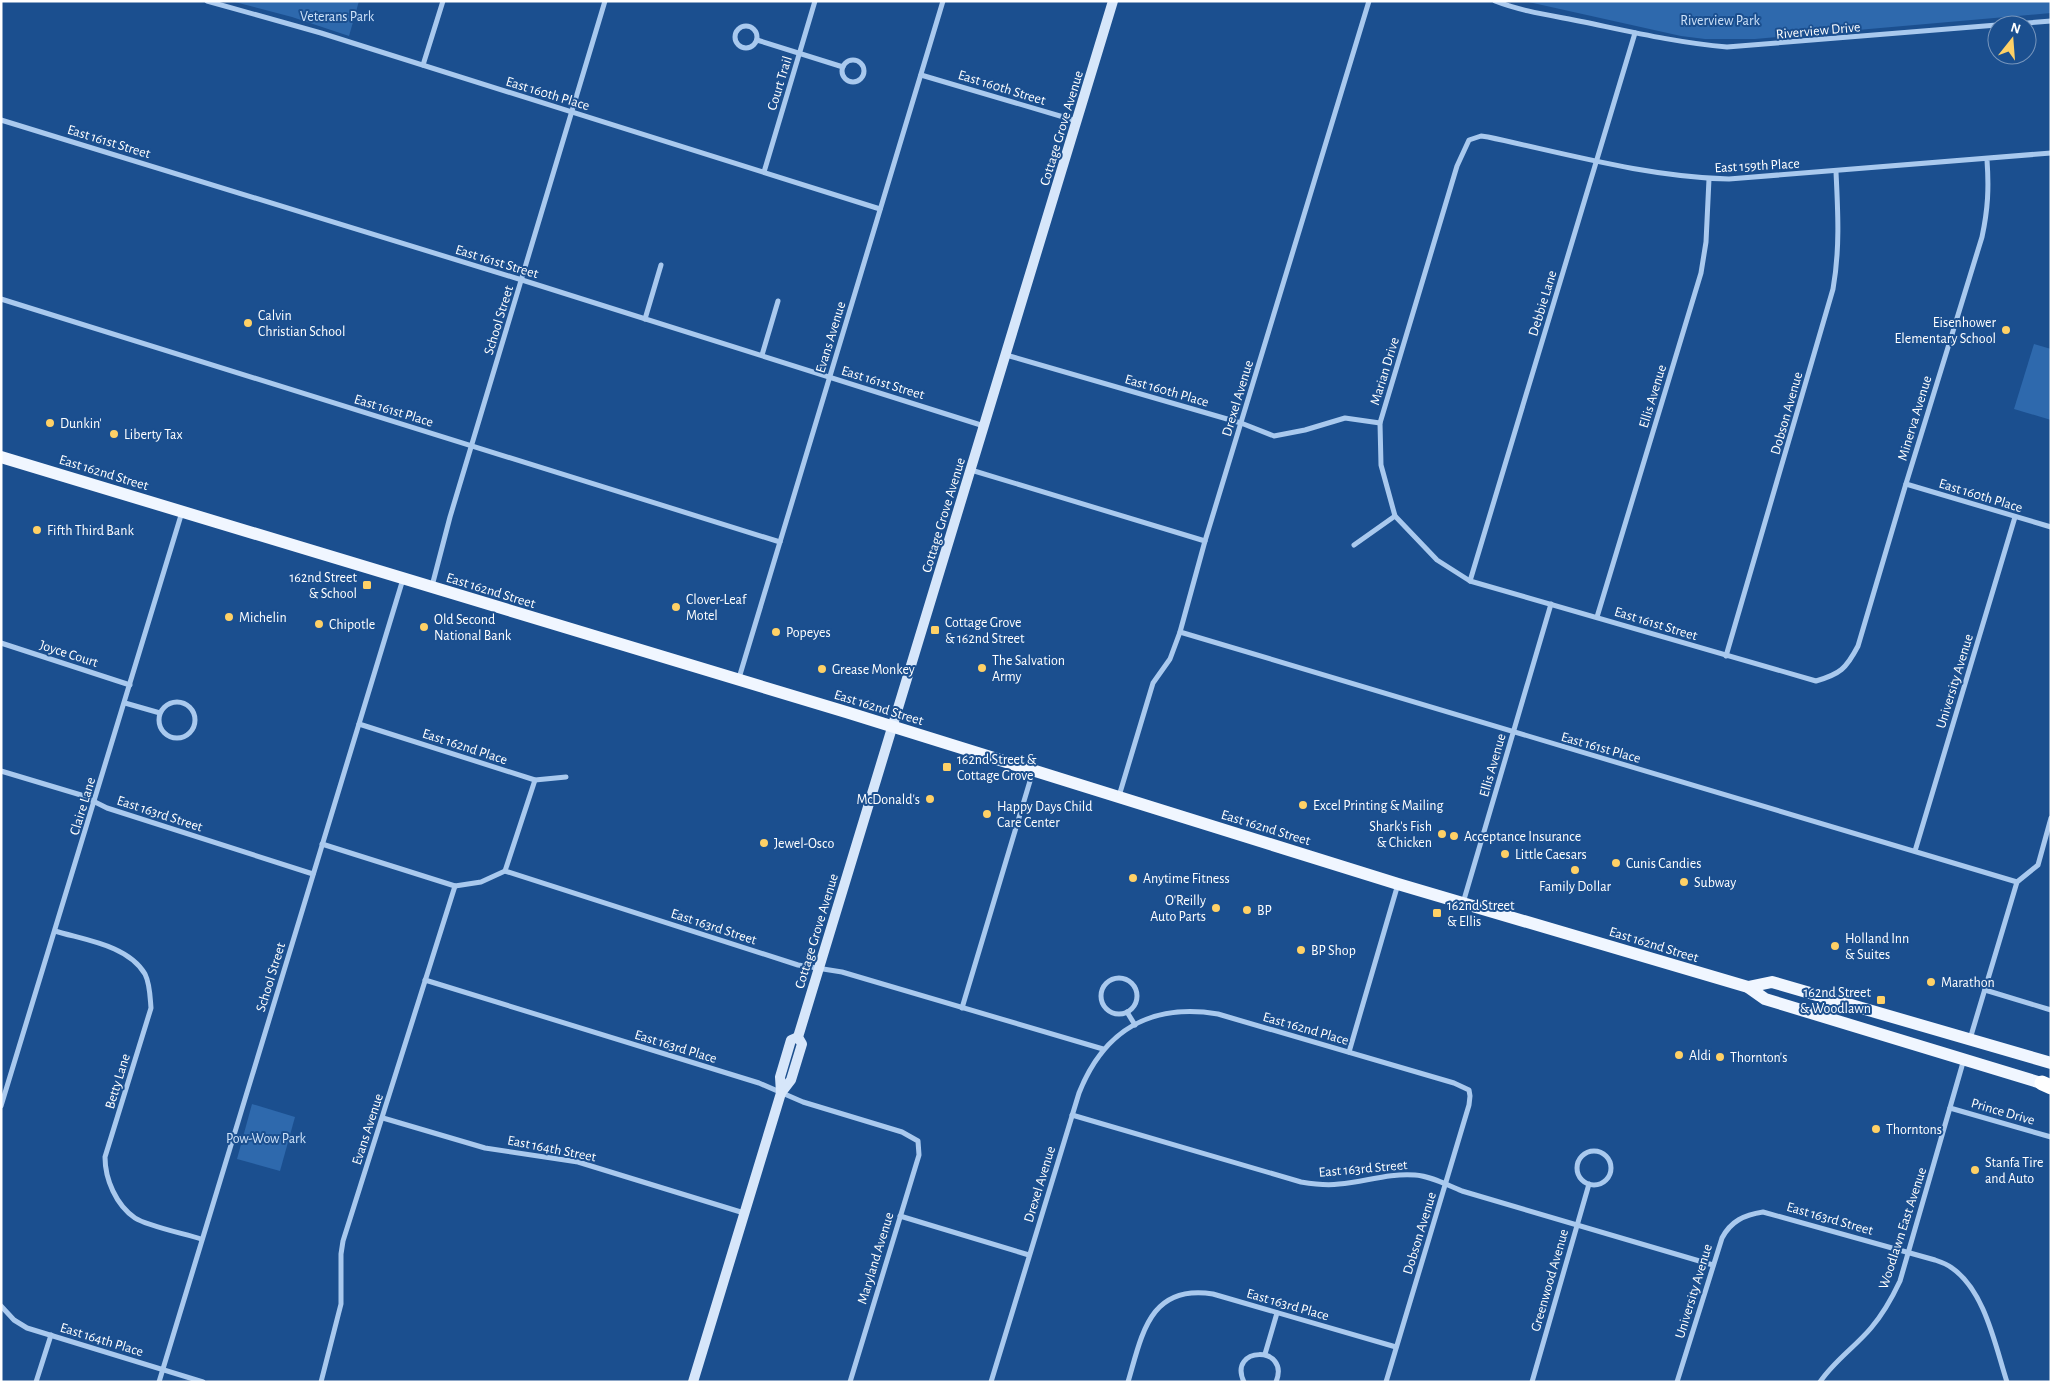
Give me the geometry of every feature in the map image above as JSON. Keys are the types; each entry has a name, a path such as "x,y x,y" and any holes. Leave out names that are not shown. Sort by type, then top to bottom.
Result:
{"main road":[{"name":"Cottage Grove Avenue","path":"692,1382 781,1093 791,1080 802,1044 798,1037 1113,1"},
{"name":"East 162nd Street","path":"1,457 893,727 1398,884 1748,988 1765,999 2048,1085"},
{"path":"1748,988 1772,982 2051,1064"},
{"path":"1964,1059 1970,1039"}],"street":[{"name":"East 160th Place","path":"207,1 294,25 880,209"},
{"path":"423,65 443,1"},
{"name":"School Street","path":"432,587 472,446 605,1"},
{"name":"Court Trail","path":"764,172 815,1"},
{"name":"Evans Avenue","path":"738,680 943,1"},
{"name":"Drexel Avenue","path":"1118,797 1153,683 1170,659 1180,632 1205,541 1369,1"},
{"name":"Riverview Drive","path":"1495,1 1533,12 1693,45 1727,47 1987,26"},
{"path":"2037,22 2051,21"},
{"path":"749,26 756,31 757,40 752,47 744,48 737,43 735,35 740,28 749,26"},
{"name":"Debbie Lane","path":"1470,581 1635,33"},
{"path":"757,40 843,67"},
{"path":"855,59 864,66 864,74 860,80 850,81 843,74 843,67 847,61 855,59"},
{"name":"East 160th Street","path":"921,75 1077,121"},
{"name":"East 161st Street","path":"1,120 522,280 984,426"},
{"name":"East 159th Place","path":"1469,140 1482,136 1651,171 1709,179 1836,172 2051,153"},
{"name":"Marian Drive","path":"1469,140 1457,166 1380,423 1381,465 1395,516 1437,560 1470,581"},
{"name":"Minerva Avenue","path":"1835,675 1850,661 1858,646 1982,237 1989,190 1986,160"},
{"name":"Dobson Avenue","path":"1726,656 1833,289 1838,237 1836,172"},
{"name":"Ellis Avenue","path":"1597,617 1700,273 1706,242 1709,179"},
{"path":"645,319 661,265"},
{"name":"East 161st Place","path":"1,299 780,542"},
{"path":"762,356 778,301"},
{"name":"East 160th Place","path":"1006,355 1241,423 1274,436 1306,430 1345,418 1380,423"},
{"path":"971,470 1205,541"},
{"name":"East 160th Place","path":"1906,484 2051,527"},
{"name":"Claire Lane","path":"1,1106 95,803 182,512"},
{"path":"1354,545 1395,516"},
{"name":"University Avenue","path":"1915,851 2015,517"},
{"name":"School Street","path":"158,1382 404,579"},
{"name":"East 161st Street","path":"1470,581 1816,681 1835,675"},
{"name":"Ellis Avenue","path":"1463,903 1551,604"},
{"name":"East 161st Place","path":"1180,632 2017,882"},
{"name":"Joyce Court","path":"1,643 130,685"},
{"path":"172,702 184,703 193,710 196,722 191,732 181,738 170,737 161,730 158,719 160,713 167,704 172,702"},
{"path":"125,703 160,713"},
{"name":"East 162nd Place","path":"359,724 535,780 566,777"},
{"name":"East 163rd Street","path":"1,770 81,795 95,803 313,874"},
{"path":"962,1008 1033,770"},
{"path":"322,844 455,886 482,882 505,871 535,780"},
{"path":"1970,1039 2017,882 2038,865 2051,818"},
{"name":"East 163rd Street","path":"505,871 798,964 842,972 1103,1050"},
{"path":"1349,1052 1398,884"},
{"name":"Evans Avenue","path":"321,1382 341,1304 341,1254 343,1241 455,886"},
{"name":"Betty Lane","path":"55,931 121,952 132,959 145,974 150,992 151,1008 105,1157 105,1172 108,1181 124,1208 136,1219 201,1239"},
{"path":"1115,978 1127,979 1136,987 1138,998 1136,1004 1127,1012 1115,1013 1110,1011 1102,1002 1102,990 1105,984 1115,978"},
{"name":"East 163rd Place","path":"425,980 759,1083 804,1102 902,1132 918,1141"},
{"path":"1985,990 2051,1010"},
{"name":"East 162nd Place","path":"1135,1025 1149,1018 1164,1014 1200,1011 1218,1014 1454,1083 1469,1090"},
{"path":"1127,1012 1135,1025"},
{"name":"Drexel Avenue","path":"991,1382 1084,1079 1103,1050 1113,1040 1135,1025"},
{"name":"Woodlawn East Avenue","path":"1820,1382 1832,1366 1870,1329 1881,1315 1900,1281 1964,1059"},
{"name":"Dobson Avenue","path":"1386,1382 1469,1105 1469,1090"},
{"name":"Prince Drive","path":"1950,1108 2051,1137"},
{"name":"East 163rd Street","path":"1072,1115 1301,1182 1338,1184 1397,1174 1416,1175 1462,1191 1713,1265"},
{"name":"East 164th Street","path":"383,1118 485,1148 578,1162 744,1214"},
{"name":"Maryland Avenue","path":"850,1382 919,1155 918,1141"},
{"path":"1600,1152 1608,1159 1611,1170 1605,1180 1595,1185 1589,1184 1584,1182 1578,1173 1578,1162 1584,1154 1600,1152"},
{"name":"Greenwood Avenue","path":"1532,1382 1589,1184"},
{"name":"East 163rd Street","path":"1744,1216 1763,1212 1772,1213 1909,1252 1952,1267 1965,1279 1983,1309 2007,1382"},
{"path":"900,1216 1029,1255"},
{"name":"University Avenue","path":"1677,1382 1722,1238 1727,1228 1744,1216"},
{"name":"East 163rd Place","path":"1128,1382 1148,1320 1163,1304 1189,1293 1201,1292 1396,1348"},
{"name":"East 164th Place","path":"1,1306 18,1323 204,1382"},
{"path":"1265,1354 1277,1313"},
{"path":"36,1382 51,1335"},
{"path":"1244,1382 1241,1373 1244,1362 1253,1355 1265,1354 1276,1362 1279,1374 1276,1382"}],"green space":[{"name":"Veterans Park","path":"231,1 359,1 349,36 292,17"},
{"name":"Riverview Park","path":"1524,1 2051,1 2051,13 1987,15 1987,19 1755,39 1705,39 1681,36"},
{"path":"2034,344 2051,349 2051,420 2014,409"},
{"name":"Pow-Wow Park","path":"252,1104 295,1117 280,1171 237,1159"}],"place":[{"name":"Calvin Christian School","path":"248,323"},
{"name":"Eisenhower Elementary School","path":"2006,330"},
{"name":"Dunkin'","path":"50,423"},
{"name":"Liberty Tax","path":"114,434"},
{"name":"Fifth Third Bank","path":"37,530"},
{"name":"162nd Street & School","path":"367,585"},
{"name":"Clover-Leaf Motel","path":"676,607"},
{"name":"Michelin","path":"229,617"},
{"name":"Chipotle","path":"319,624"},
{"name":"Old Second National Bank","path":"424,627"},
{"name":"Cottage Grove & 162nd Street","path":"935,630"},
{"name":"Popeyes","path":"776,632"},
{"name":"The Salvation Army","path":"982,668"},
{"name":"Grease Monkey","path":"822,669"},
{"name":"162nd Street & Cottage Grove","path":"947,767"},
{"name":"McDonald's","path":"930,799"},
{"name":"Excel Printing & Mailing","path":"1303,805"},
{"name":"Happy Days Child Care Center","path":"987,814"},
{"name":"Shark's Fish & Chicken","path":"1442,834"},
{"name":"Acceptance Insurance","path":"1454,836"},
{"name":"Jewel-Osco","path":"764,843"},
{"name":"Little Caesars","path":"1505,854"},
{"name":"Cunis Candies","path":"1616,863"},
{"name":"Family Dollar","path":"1575,870"},
{"name":"Anytime Fitness","path":"1133,878"},
{"name":"Subway","path":"1684,882"},
{"name":"O'Reilly Auto Parts","path":"1216,908"},
{"name":"BP","path":"1247,910"},
{"name":"162nd Street & Ellis","path":"1437,913"},
{"name":"Holland Inn & Suites","path":"1835,946"},
{"name":"BP Shop","path":"1301,950"},
{"name":"Marathon","path":"1931,982"},
{"name":"162nd Street & Woodlawn","path":"1881,1000"},
{"name":"Aldi","path":"1679,1055"},
{"name":"Thornton's","path":"1720,1057"},
{"name":"Thorntons","path":"1876,1129"},
{"name":"Stanfa Tire and Auto","path":"1975,1170"}]}
